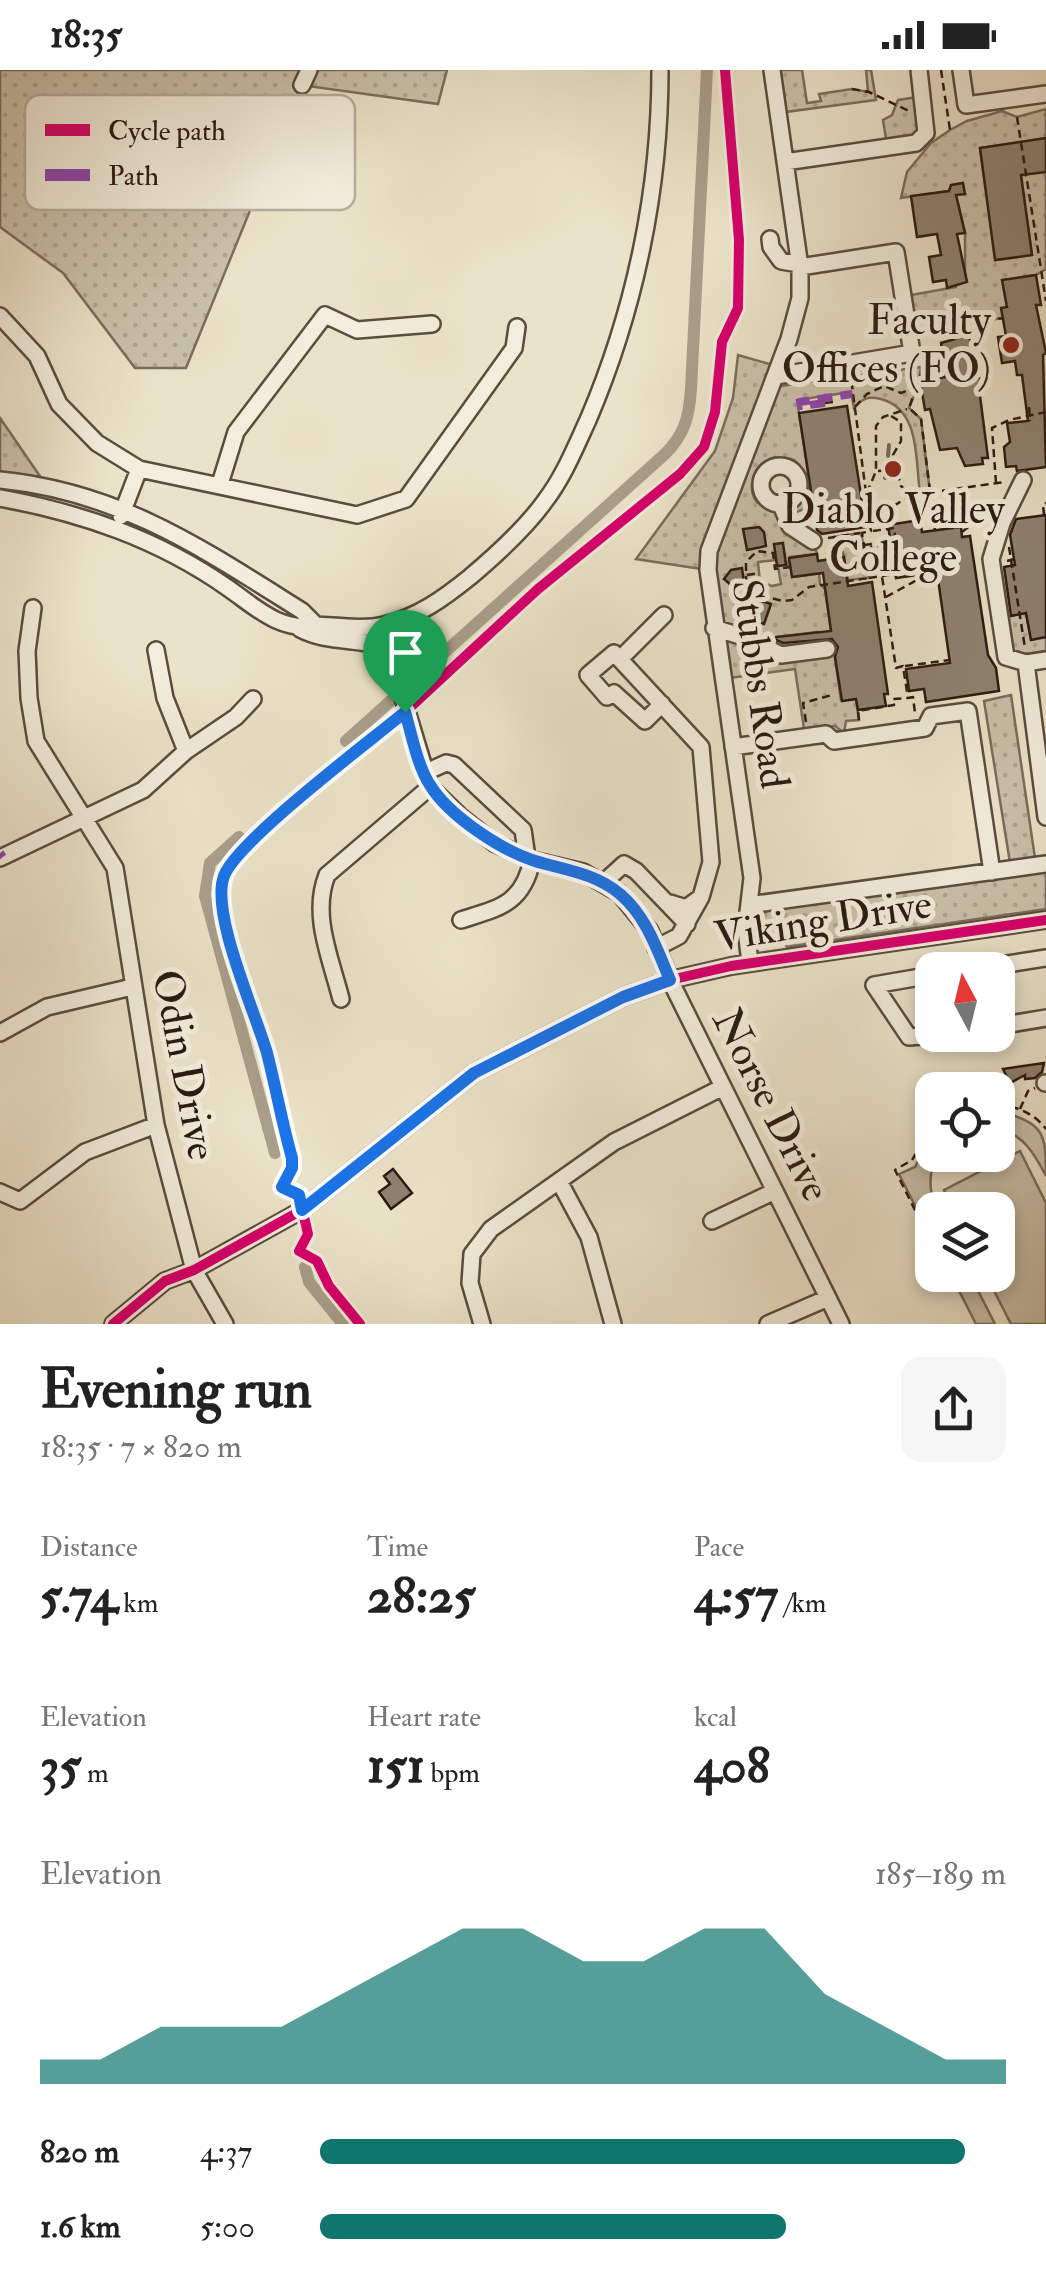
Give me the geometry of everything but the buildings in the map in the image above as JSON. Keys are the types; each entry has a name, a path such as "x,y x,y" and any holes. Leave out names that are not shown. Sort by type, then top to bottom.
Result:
{"street":[{"path":"0,498 72,512 116,528 212,577 274,620 308,627 381,626 440,602 488,562 544,503 568,466 610,369 637,271 655,172 660,70"},
{"name":"Stubbs Road","path":"750,963 746,929 752,878 709,599 710,551 776,376 800,298 800,265 772,70"},
{"path":"785,162 916,143 926,133 927,124 918,70"},
{"path":"961,70 966,105 1046,94"},
{"path":"770,239 781,261 800,265 896,252 912,354 776,376"},
{"path":"0,316 37,356 59,404 97,443 139,468 356,515 406,499 514,348 518,327"},
{"path":"220,484 236,432 324,316 357,330 432,324"},
{"path":"776,466 794,472 798,491 790,501 780,503 764,496 762,478 776,466"},
{"path":"116,528 139,468"},
{"path":"742,468 762,478"},
{"path":"0,480 46,485 123,510 186,538 302,612 308,627 327,640 370,641 387,648"},
{"path":"1020,480 991,559 1006,657 1046,660"},
{"path":"780,503 790,526 813,541"},
{"name":"Odin Drive","path":"33,608 27,651 36,741 115,868 156,1126 194,1270 224,1324"},
{"path":"620,659 664,614"},
{"path":"381,626 427,780"},
{"path":"714,628 747,638 781,655 827,649"},
{"path":"156,650 165,698 186,750"},
{"path":"656,948 670,943 687,924 701,897 711,862 702,746 614,653 588,675 607,696 614,692 644,721 662,704"},
{"path":"1026,659 1046,817"},
{"path":"0,858 143,790 186,750 236,718 253,699"},
{"path":"733,747 826,734 834,741 926,728 932,716 968,710 992,872"},
{"path":"340,999 320,912 320,893 327,876 446,763 454,765 523,830 529,858 528,877 519,893 502,906 460,920"},
{"name":"Norse Drive","path":"427,780 460,816 494,842 529,858 583,872 619,893 650,931 670,980 841,1324"},
{"path":"603,884 624,864 636,871 687,924"},
{"path":"749,905 1046,864"},
{"path":"667,902 686,908 701,897"},
{"name":"Viking Drive","path":"113,1324 165,1281 194,1270 302,1210 474,1073 623,997 670,980 750,963 1046,920"},
{"path":"1015,963 1046,958"},
{"path":"915,978 874,985 909,1037 915,1037"},
{"path":"0,1033 47,1007 132,988"},
{"path":"1015,1023 1046,1018"},
{"path":"482,1324 470,1283 472,1254 491,1228 614,1142 723,1087"},
{"path":"0,1192 20,1201 85,1152 156,1126"},
{"path":"558,1181 589,1236 613,1324"},
{"path":"712,1222 775,1191"},
{"path":"768,1324 828,1298"}],"path":[{"path":"941,70 950,130"},
{"path":"852,89 888,100 927,124"},
{"path":"1017,117 1044,269 1046,301"},
{"path":"1036,235 1046,234"},
{"path":"914,318 966,323 1003,318"},
{"path":"866,494 876,471 876,426 883,417 908,408 922,374"},
{"path":"850,377 871,532"},
{"path":"854,408 866,394 884,386 901,393 918,386"},
{"path":"826,403 833,402"},
{"path":"908,408 921,418 935,531"},
{"path":"1029,408 1030,421"},
{"path":"996,483 992,428 1046,412"},
{"path":"890,415 902,422 902,441 892,454 900,486 912,495"},
{"path":"876,471 897,470"},
{"path":"870,516 881,514 912,495 1020,480"},
{"path":"962,532 1000,502"},
{"path":"1044,504 1044,515"},
{"path":"790,567 776,569 773,553 757,551 746,562 746,583 752,591 782,601 792,600 809,587 900,573 894,528 813,541"},
{"path":"862,533 868,578"},
{"path":"863,545 880,543 871,548 874,570 881,570 896,668 950,660"},
{"path":"1006,544 1026,659"},
{"path":"1007,561 1014,560"},
{"path":"885,598 937,569"},
{"path":"746,575 759,573"},
{"path":"903,666 908,698"},
{"path":"807,728 803,704 832,695"},
{"path":"860,720 858,711 894,705 893,700 913,697 915,712"},
{"path":"1020,1109 1028,1091 1046,1083"},
{"path":"1015,1108 1039,1120 1046,1129"},
{"path":"915,1155 895,1170 915,1210"}],"shaded area":[{"path":"0,70 447,70 438,104 301,85 297,95 25,95 25,210 250,210 186,368 135,368 63,273 0,227"},
{"path":"772,70 802,70 807,103 821,101 819,94 852,89 868,92 866,70 871,70 876,100 778,113"},
{"path":"918,97 923,129 917,140 886,139 883,120 892,115 898,100"},
{"path":"1046,109 1046,138 1030,141 1046,172 1046,269 1036,275 1003,280 1007,307 1003,318 966,323 914,318 911,295 956,287 954,273 965,271 965,233 956,195 964,194 962,183 951,185 949,191 901,198 907,172 931,143 967,121 1002,111 1017,117","holes":["1016,143 1032,255 996,260 980,148"]},
{"path":"738,355 780,367 773,387 921,367 909,408 921,419 930,492 920,493 914,438 910,425 894,405 869,398 854,408 851,392 797,400 813,505 785,517 813,541 817,554 790,557 787,565 819,573 825,589 841,700 856,699 859,720 846,721 844,733 835,726 804,729 795,669 722,679 708,570 636,559 715,451 733,398","holes":["775,457 794,460 807,476 808,490 788,507 774,509 761,505 753,495 754,474 761,464","777,560 781,584 760,582 758,562","748,596 771,604 764,623 742,616","817,632 818,643 777,647 777,637"]},
{"path":"0,418 46,485 0,480"},
{"path":"861,533 869,578 848,580 843,552 836,552 834,537"},
{"path":"1026,613 1031,639 1046,637 1046,651 1006,657 1000,618"},
{"path":"1011,695 1036,865 1046,864 1046,909 787,947 783,940 757,943 759,919 779,906 1011,869 984,701"},
{"path":"1015,1117 1033,1125 1043,1139 1046,1176 1037,1160 1015,1135"},
{"path":"1020,1151 1046,1203 1046,1324 1011,1324 995,1292 1015,1292 1015,1192 944,1190 979,1172 1015,1172 1015,1154"},
{"path":"915,1167 915,1172 932,1172 931,1192 915,1192 915,1206 899,1174"},
{"path":"960,1292 979,1292 995,1324 976,1324"}],"waterway":[{"path":"346,741 665,454 681,432 691,389 707,70"},
{"path":"888,456 889,445"},
{"path":"885,478 886,468"},
{"path":"239,837 210,863 205,896 275,1153"},
{"path":"305,1267 309,1282 343,1324"}],"marked path":[{"path":"825,403 801,406 800,402 852,394"},
{"path":"0,853 3,857"}],"cycle path":[{"path":"360,1324 329,1286 317,1261 299,1251 308,1234 299,1195 282,1187 292,1168 292,1158 266,1051 226,929 224,881 231,863 294,804 405,712 538,589 680,474 704,447 715,412 722,342 738,308 739,240 725,70"},
{"path":"113,1324 165,1281 194,1270 302,1210 474,1073 623,997 670,980 731,966 1046,920"}],"place":[{"name":"Faculty Offices (FO)","path":"1011,345"},
{"name":"Diablo Valley College","path":"893,469"}],"route":[{"path":"405,712 430,787 494,842 532,860 583,872 619,893 650,931 670,980 623,997 474,1073 302,1210 299,1195 282,1187 292,1168 292,1158 266,1052 242,981 221,887 231,863 259,836 405,712"}]}
